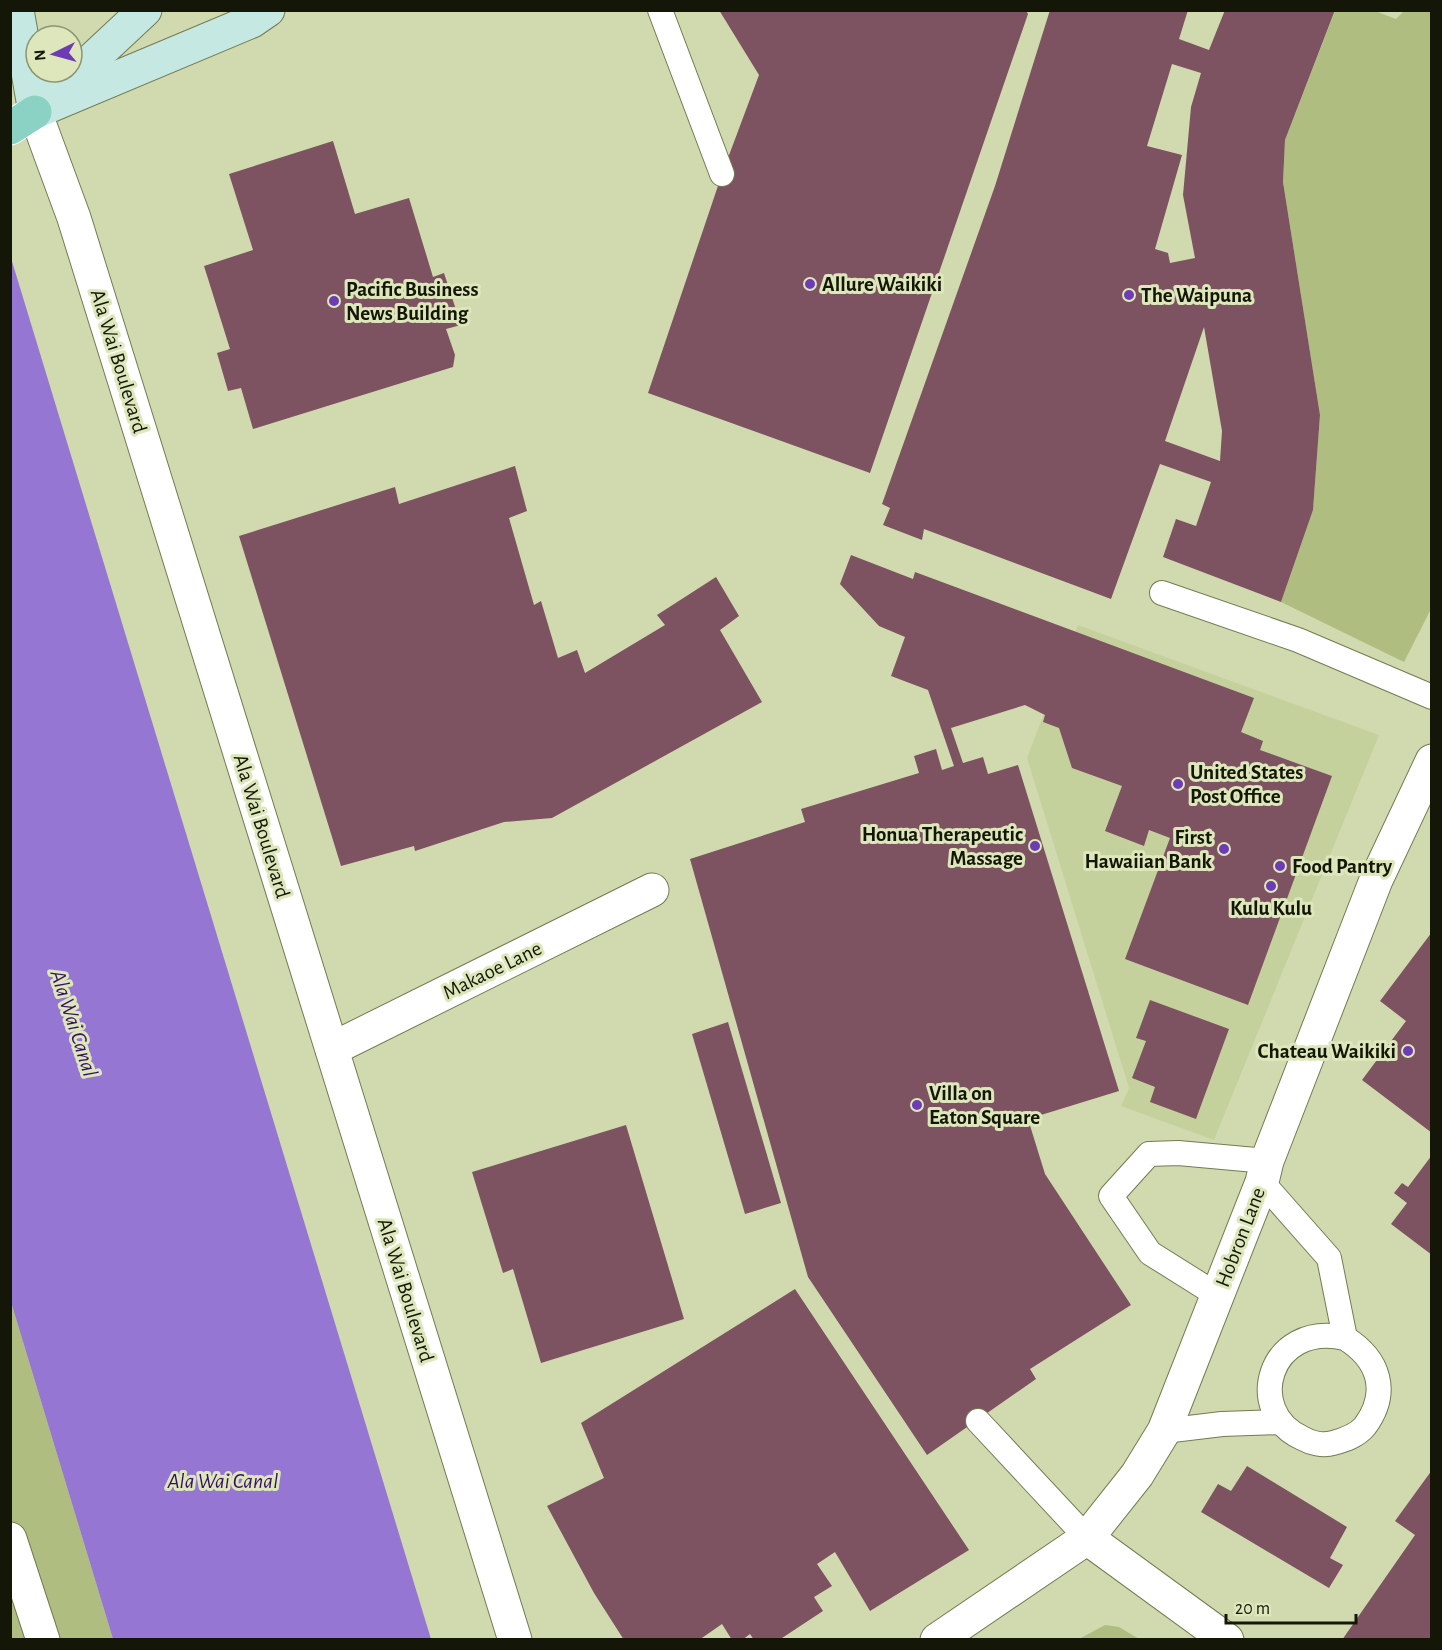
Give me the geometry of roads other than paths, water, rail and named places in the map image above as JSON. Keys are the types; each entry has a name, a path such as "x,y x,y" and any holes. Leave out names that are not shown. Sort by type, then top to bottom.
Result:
{"main road":[{"name":"Ala Wai Boulevard","path":"17,10 23,120"},
{"path":"23,120 145,10"},
{"path":"23,120 252,21 268,10"}],"street":[{"name":"Ala Wai Boulevard","path":"23,120 74,218 515,1640"},
{"name":"Hobron Lane","path":"937,1640 1087,1538 1137,1475 1164,1431 1376,880 1431,761"},
{"name":"Makaoe Lane","path":"332,1049 652,890"},
{"path":"1087,1538 1227,1640"},
{"path":"10,1539 43,1640"}],"lane":[{"path":"660,10 722,174"},
{"path":"1162,593 1298,639 1431,697"},
{"path":"1217,1294 1150,1253 1111,1196 1149,1154 1178,1153 1264,1172 1329,1258 1345,1338"},
{"path":"1327,1334 1345,1338 1360,1347 1372,1362 1378,1379 1379,1398 1373,1415 1362,1430 1347,1439 1329,1444 1311,1442 1294,1435 1281,1422 1273,1407 1270,1389 1273,1371 1281,1356 1293,1343 1310,1336 1327,1334"},
{"path":"978,1421 1087,1538"},
{"path":"1164,1431 1222,1424 1281,1422"}],"water":[{"name":"Ala Wai Canal","path":"11,258 431,1639 113,1639 11,1302"}],"place":[{"name":"Allure Waikiki","path":"810,284"},
{"name":"The Waipuna","path":"1129,295"},
{"name":"Pacific Business News Building","path":"334,301"},
{"name":"United States Post Office","path":"1178,784"},
{"name":"Honua Therapeutic Massage","path":"1035,846"},
{"name":"First Hawaiian Bank","path":"1224,849"},
{"name":"Food Pantry","path":"1280,866"},
{"name":"Kulu Kulu","path":"1271,886"},
{"name":"Chateau Waikiki","path":"1408,1051"},
{"name":"Villa on Eaton Square","path":"917,1105"}]}
